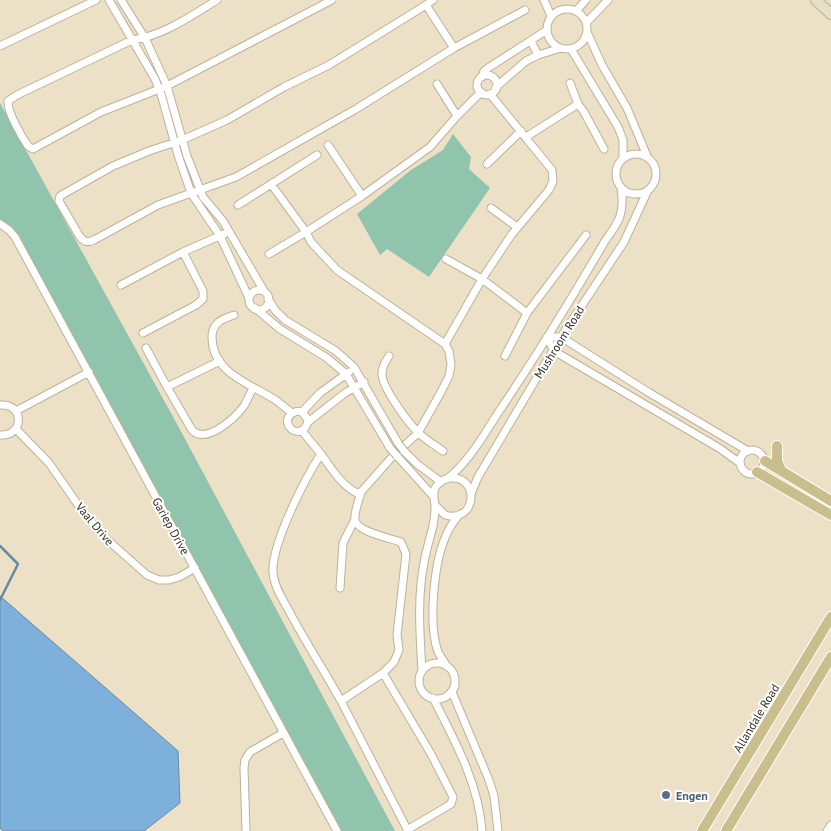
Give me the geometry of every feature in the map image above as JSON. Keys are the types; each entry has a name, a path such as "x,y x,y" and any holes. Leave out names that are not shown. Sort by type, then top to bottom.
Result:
{"main road":[{"path":"777,446 777,461 782,470"},
{"path":"765,461 831,501"},
{"path":"757,472 831,515"},
{"name":"Allandale Road","path":"702,831 831,617"},
{"path":"726,831 831,657"}],"street":[{"path":"0,46 96,0"},
{"path":"109,0 159,88 200,190 229,232 275,310 285,320 336,351 354,367 398,443 417,464 444,480 461,480 468,485 471,494 469,507 458,515 444,539 438,566 434,594 435,639 439,653 453,672 455,681 452,692 489,780 494,796 498,831"},
{"path":"121,0 146,38 167,86 179,141 178,155 192,193 220,236 249,298 250,304 280,329 327,358 346,374 390,448 433,496 435,505 434,519 420,593 419,625 422,670 419,685 424,694 432,698 446,696 454,686"},
{"path":"216,0 186,20 146,38 132,40 8,101 11,113 28,146 33,149 101,112 167,86 332,0"},
{"path":"433,0 329,65 284,87 227,120 179,141 113,166 60,196 59,201 80,237 83,241 90,242 158,205 236,177 356,109 454,48 525,10"},
{"path":"544,0 551,16"},
{"path":"569,0 574,10"},
{"path":"574,10 586,0"},
{"path":"586,22 608,0"},
{"path":"816,0 831,14"},
{"path":"426,5 454,48"},
{"path":"490,94 526,61 561,48 571,49 583,41 587,32 586,22 582,14 574,10 559,10 551,16 547,30 550,39 561,48"},
{"path":"481,92 478,84 484,71 547,30"},
{"name":"Mushroom Road","path":"471,494 478,477 562,337 624,242 648,190 654,182 656,173 653,163 647,156 627,108 602,65 587,32"},
{"path":"531,40 538,55"},
{"name":"Mushroom Road","path":"444,480 457,471 474,450 616,225 623,206 621,188 616,180 616,170 623,158 623,140 615,122 571,49"},
{"path":"482,77 488,75 494,78 496,87"},
{"path":"570,83 578,104 604,150"},
{"path":"437,84 457,116"},
{"path":"445,344 482,279 517,227 550,190 553,182 552,170 490,94 481,92"},
{"path":"269,254 362,196 430,147 481,92"},
{"path":"487,164 523,134 578,104"},
{"path":"328,145 362,196"},
{"path":"623,158 632,154 647,156"},
{"path":"238,206 317,155"},
{"path":"271,184 306,232 311,242 337,270 445,344 449,351 449,376 418,433 392,457 361,492 355,519 343,543 340,588"},
{"path":"621,188 634,194 648,190"},
{"path":"491,208 517,227"},
{"name":"Gariep Drive","path":"1,224 15,238 337,831"},
{"path":"121,285 183,252 229,232"},
{"path":"505,356 527,314 586,235"},
{"path":"144,333 196,305 203,299 203,291 183,252"},
{"path":"446,259 482,279 527,314"},
{"path":"249,298 253,292 264,291"},
{"path":"255,308 264,308 268,299"},
{"path":"234,315 220,320 212,330 212,346 220,361 232,375 276,400 292,413"},
{"path":"740,463 742,456 752,450 759,452 765,461 763,467 757,472 746,472 740,463 720,448 554,351 547,337 562,337 648,392 748,451"},
{"path":"146,348 194,432 203,435 209,434 230,421 244,406 253,388"},
{"path":"389,356 383,366 383,380 394,400 418,433 443,451"},
{"path":"167,387 220,361"},
{"path":"302,412 320,393 354,367"},
{"path":"16,411 89,372"},
{"path":"308,422 302,412 297,411 288,418 288,424 291,429 296,432 302,430 308,422 354,387 364,382"},
{"path":"0,406 8,406 16,411 18,418 16,429 10,434 0,435"},
{"name":"Vaal Drive","path":"16,429 49,463 102,536 147,575 159,580 169,580 179,577 194,568"},
{"path":"302,430 334,472 352,491 361,492"},
{"path":"321,454 307,476 295,502 278,547 273,574 277,587 301,635 341,701 408,830 451,804 453,798 431,754 383,673"},
{"path":"433,496 436,488 444,480"},
{"path":"435,505 445,515 458,515"},
{"path":"341,701 383,673 394,662 399,650 397,635 405,549 401,542 364,530 358,526 355,519"},
{"path":"422,670 433,663 446,665"},
{"path":"432,698 452,735 471,780 482,831"},
{"path":"246,831 245,760 250,752 283,733"},
{"path":"827,831 831,825"}],"green space":[{"path":"0,103 177,424 395,831 337,831 9,230 0,219"},
{"path":"453,134 471,157 469,169 490,188 429,277 387,249 380,255 357,214 411,170 443,150"}],"water":[{"path":"0,596 178,751 180,803 144,831 3,831 0,828"}],"waterway":[{"path":"0,546 18,564 0,600"}],"place":[{"name":"Engen","path":"666,795"}]}
